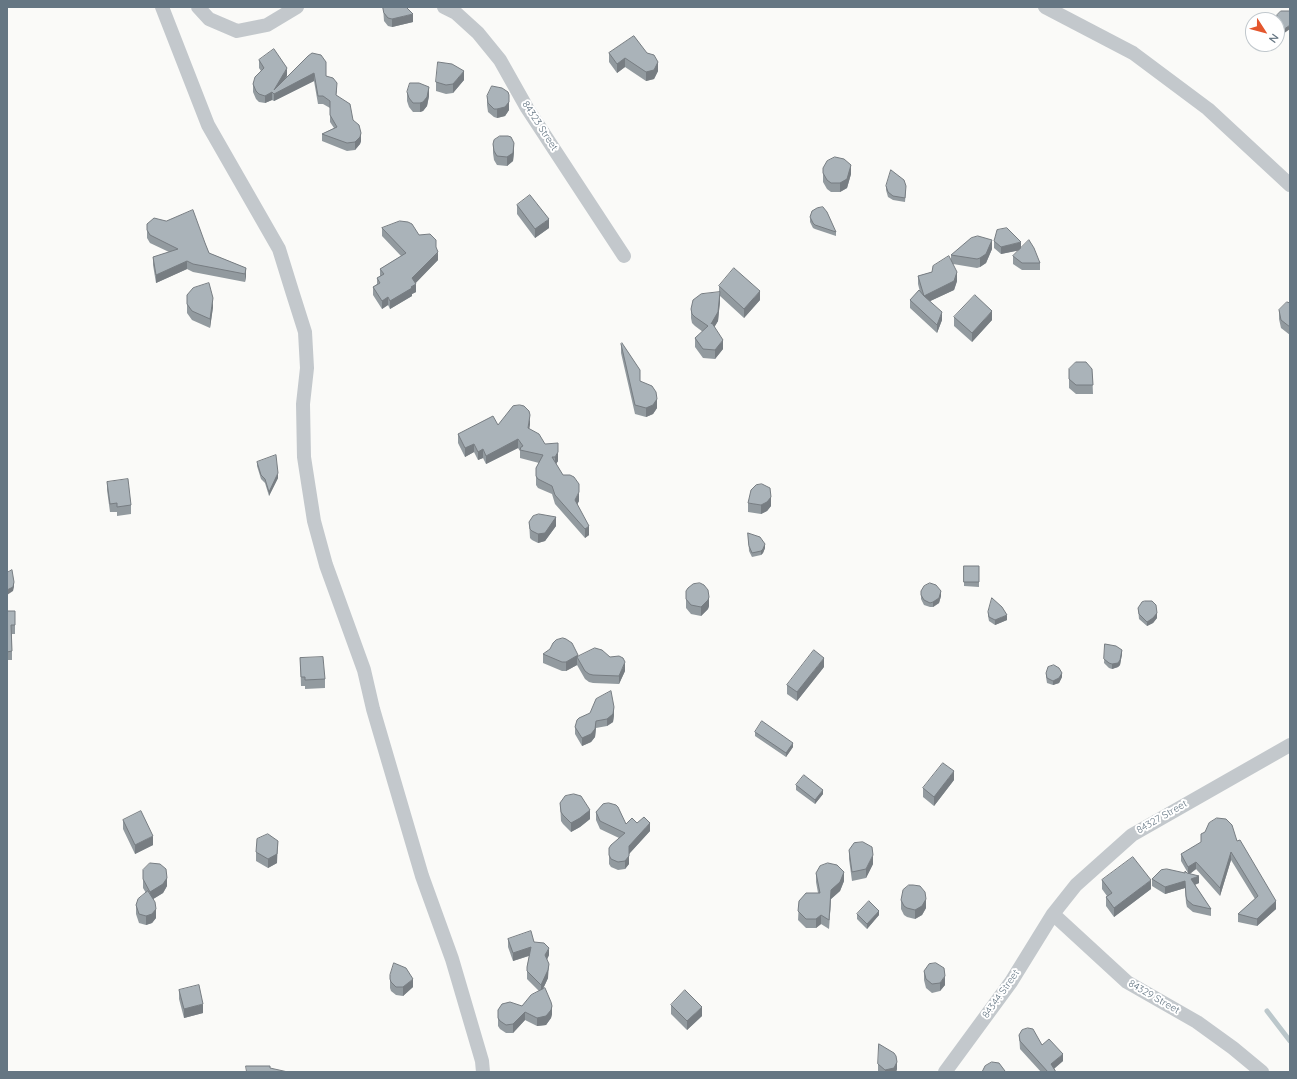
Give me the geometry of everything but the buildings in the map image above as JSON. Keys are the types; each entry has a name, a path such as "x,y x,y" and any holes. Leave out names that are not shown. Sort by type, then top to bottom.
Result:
{"street":[{"path":"162,7 208,125 279,249 305,332 307,368 303,404 304,457 314,521 326,565 364,670 373,709 422,876 452,959 482,1061 483,1072"},
{"path":"198,7 208,19 237,31 267,25 297,7"},
{"name":"84323 Street","path":"444,7 456,12 478,33 500,60 527,108 624,256"},
{"path":"1045,7 1132,53 1208,109 1290,185"},
{"name":"84327 Street","path":"1052,914 1076,885 1132,835 1290,745"},
{"name":"84344 Street","path":"945,1072 1012,982 1052,914"},
{"name":"84329 Street","path":"1052,914 1127,982 1197,1022 1233,1048 1262,1072"}],"waterway":[{"path":"1267,1011 1290,1041"}]}
